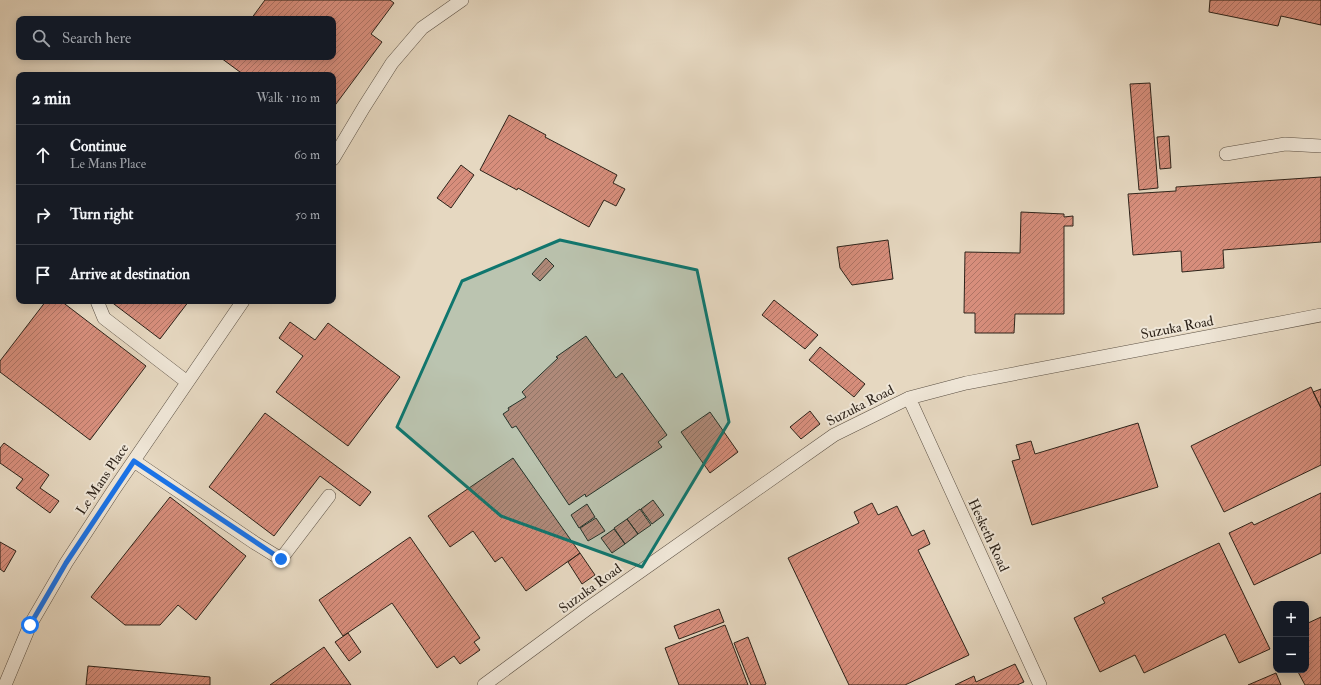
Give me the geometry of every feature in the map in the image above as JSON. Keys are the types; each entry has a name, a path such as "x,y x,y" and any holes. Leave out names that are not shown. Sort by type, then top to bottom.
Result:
{"lane":[{"path":"336,154 364,106 392,63 422,28 462,0"},
{"path":"1226,154 1285,144 1321,146"},
{"path":"98,304 104,318 187,382"},
{"name":"Le Mans Place","path":"5,685 30,625 66,563 241,304"},
{"name":"Suzuka Road","path":"484,685 587,609 834,435 908,398 966,384 1321,315"},
{"name":"Hesketh Road","path":"908,398 1040,685"},
{"path":"134,461 281,559 329,496"}],"highlighted area":[{"path":"560,240 697,270 729,422 642,567 501,516 397,427 462,281"}],"building":[{"path":"265,0 390,0 394,3 371,34 382,42 336,104 336,72 240,72 224,60 336,60 336,16 253,16"},
{"path":"1210,0 1321,0 1321,25 1281,16 1278,26 1209,12"},
{"path":"1150,83 1158,188 1139,190 1130,84"},
{"path":"509,115 546,135 545,137 617,175 613,183 625,189 616,206 604,200 589,227 518,188 517,190 480,170"},
{"path":"1169,136 1171,168 1160,169 1157,137"},
{"path":"461,165 474,175 451,208 437,198"},
{"path":"1321,177 1321,242 1223,250 1224,268 1182,272 1181,251 1133,255 1128,194 1176,191 1176,187"},
{"path":"1021,212 1064,214 1064,217 1073,216 1073,226 1064,226 1064,314 1015,314 1014,333 975,333 975,313 964,313 965,252 1020,253"},
{"path":"888,240 893,279 852,285 840,268 837,247"},
{"path":"546,258 554,266 540,281 532,274"},
{"path":"774,300 818,335 805,349 762,315"},
{"path":"44,304 65,304 146,366 90,440 0,372 0,361"},
{"path":"114,304 187,304 160,339"},
{"path":"290,322 315,340 328,323 400,377 348,446 276,392 303,356 279,338"},
{"path":"586,336 616,378 622,373 667,435 658,442 662,447 586,497 585,494 569,505 516,426 512,428 503,414 509,410 508,408 526,397 522,392 558,358 556,357"},
{"path":"820,347 865,384 854,397 809,360"},
{"path":"1311,387 1321,408 1321,465 1224,512 1191,446"},
{"path":"1321,389 1321,408 1313,392"},
{"path":"810,411 820,424 801,439 790,427"},
{"path":"710,412 738,452 710,473 681,432"},
{"path":"265,413 371,492 360,506 320,476 274,536 209,487"},
{"path":"1138,423 1158,487 1032,525 1012,461 1020,459 1016,445 1031,441 1035,454"},
{"path":"4,443 49,475 40,488 59,501 50,513 16,488 23,479 0,463 0,448"},
{"path":"513,458 580,553 526,591 502,557 495,562 473,531 450,547 428,516"},
{"path":"1321,493 1321,553 1254,585 1229,533 1252,522 1254,525"},
{"path":"170,497 246,556 196,620 178,605 160,625 125,625 91,597"},
{"path":"653,500 664,515 652,524 641,509"},
{"path":"872,503 878,515 897,506 912,536 924,530 930,544 918,550 969,655 905,685 849,685 788,558 859,523 854,512"},
{"path":"587,504 595,517 579,528 571,515"},
{"path":"640,509 651,525 638,534 627,519"},
{"path":"596,518 605,531 588,541 580,528"},
{"path":"627,519 638,534 625,544 614,528"},
{"path":"614,529 625,544 612,553 601,538"},
{"path":"410,537 480,638 474,642 480,650 460,664 454,656 437,668 392,603 343,636 319,600"},
{"path":"0,542 16,551 4,572 0,569"},
{"path":"1219,543 1270,649 1239,663 1225,634 1144,673 1135,655 1100,672 1074,618 1105,603 1102,598"},
{"path":"580,553 595,575 582,584 568,562"},
{"path":"719,609 724,622 679,639 674,626"},
{"path":"1321,617 1321,685 1305,685 1299,673 1309,673 1309,623"},
{"path":"725,625 748,685 679,685 665,648"},
{"path":"348,633 361,652 349,661 335,642"},
{"path":"748,637 766,684 764,685 751,685 734,643"},
{"path":"324,647 351,685 270,685"},
{"path":"1015,664 1024,682 1017,685 955,685 974,676 976,682"},
{"path":"88,666 210,677 210,685 86,685"},
{"path":"1276,673 1281,685 1248,685"}],"route":[{"path":"30,625 66,563 134,461 281,559"}]}
